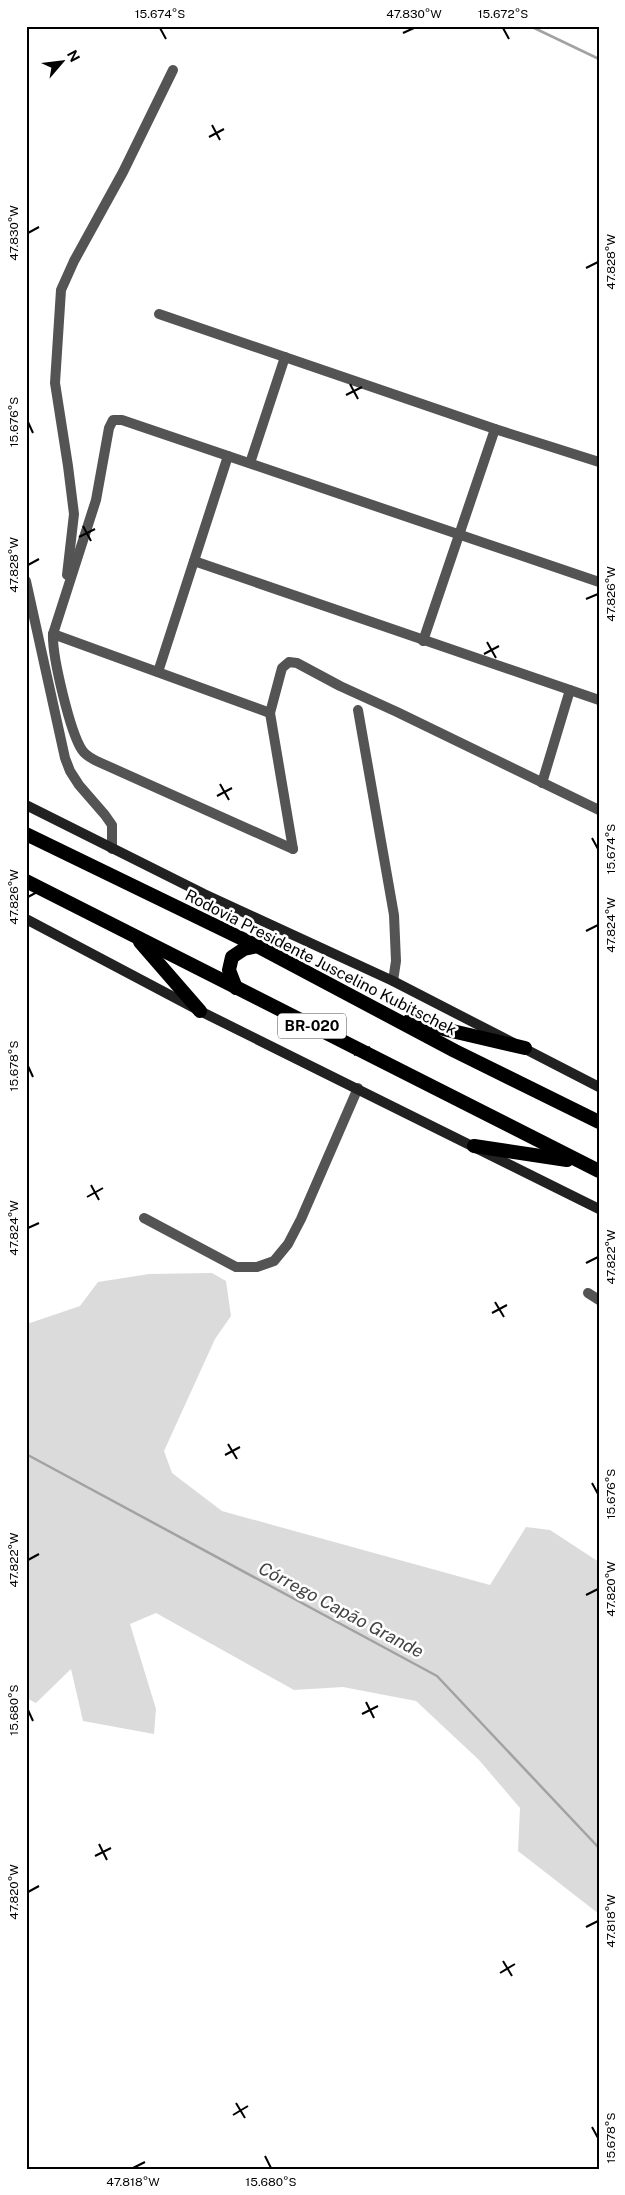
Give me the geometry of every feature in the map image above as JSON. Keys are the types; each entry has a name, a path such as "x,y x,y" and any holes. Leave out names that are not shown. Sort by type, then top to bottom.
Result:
{"highway":[{"name":"Rodovia Presidente Juscelino Kubitschek","path":"26,834 257,946 388,1016 599,1122"},
{"name":"BR-020","path":"26,881 599,1171"},
{"path":"135,935 200,1012"},
{"path":"236,988 229,970 232,957 244,949 257,946"},
{"path":"388,1016 525,1048"},
{"path":"474,1146 580,1162"}],"main road":[{"path":"26,805 204,894 393,981 599,1087"},
{"path":"26,919 200,1012 358,1088 599,1209"}],"street":[{"path":"65,595 74,514 55,382 61,290 74,262 123,172 173,70"},
{"path":"160,314 495,429 599,462"},
{"path":"250,463 285,357"},
{"path":"599,582 115,419 109,425 96,500 53,634 63,693 77,738 86,754 124,775 293,849 270,713 282,668 289,662 297,663 340,686 599,810"},
{"path":"422,641 495,429"},
{"path":"158,672 228,456"},
{"path":"194,562 599,700"},
{"path":"26,582 65,758 70,771 79,785 112,825 112,848"},
{"path":"53,634 270,713"},
{"path":"542,783 570,690"},
{"path":"358,710 394,915 396,961 393,981"},
{"path":"144,1218 236,1267 257,1266 274,1261 288,1244 302,1219 358,1088"},
{"path":"588,1293 599,1300"}],"shaded area":[{"path":"212,1273 226,1281 231,1316 215,1339 164,1451 172,1473 222,1511 490,1585 526,1527 550,1530 599,1562 599,1914 518,1851 520,1808 479,1760 416,1701 343,1687 294,1690 156,1613 130,1624 156,1709 154,1734 83,1721 71,1669 36,1703 26,1698 26,1321 30,1323 80,1306 98,1282 149,1274"}],"waterway":[{"path":"530,26 599,59"},
{"name":"Córrego Capão Grande","path":"26,1454 437,1676 599,1848"}]}
